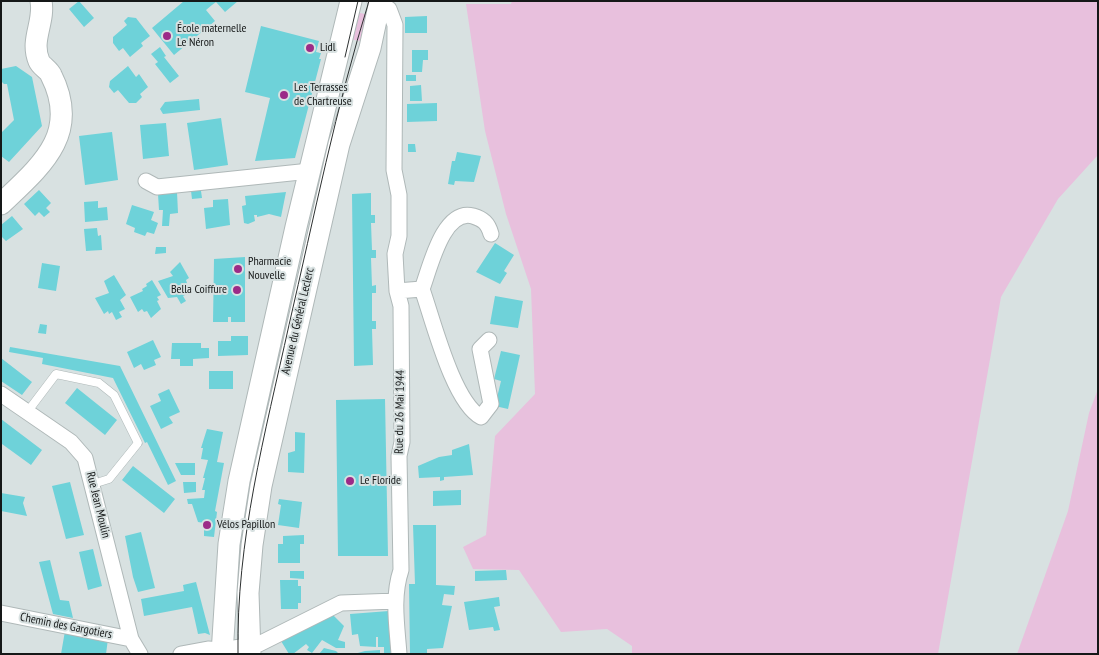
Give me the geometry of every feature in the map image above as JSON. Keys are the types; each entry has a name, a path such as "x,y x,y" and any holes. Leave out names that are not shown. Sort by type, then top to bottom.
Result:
{"main road":[{"path":"1,204 35,171 48,155 60,135 63,119 51,74 39,62 35,36 40,24 41,1"},
{"name":"Avenue du Général Leclerc","path":"222,652 229,544 235,500 351,1"},
{"name":"Avenue du Général Leclerc","path":"253,648 248,593 252,545 261,486 339,144 370,48 378,2"}],"street":[{"name":"Rue du 26 Mai 1944","path":"378,2 389,9 395,26 394,170 399,195 399,236 396,254 397,290 401,306 402,442 399,456 401,570 396,585 399,654"},
{"path":"146,181 157,186 310,171"},
{"path":"489,340 480,348 491,404 481,417 473,413 459,394 422,289 447,225 458,216 471,215 489,225 491,234"},
{"path":"397,290 422,289"},
{"name":"Rue Jean Moulin","path":"1,394 71,442 85,458 131,639 140,654"},
{"path":"181,654 208,650 222,652 253,648 341,603 396,601"},
{"name":"Chemin des Gargotiers","path":"1,613 131,639"}],"lane":[{"path":"28,411 56,374 99,383 114,395 138,443 109,479 93,484"}],"shaded area":[{"path":"512,1 1098,1 1098,155 1058,199 1001,297 938,654 632,654 632,646 607,629 561,632 519,570 473,569 463,547 486,535 495,436 535,394 531,289 506,214 485,131 466,4 511,4"},
{"path":"352,11 369,15 360,41 345,38"},
{"path":"1098,389 1098,654 1017,654 1068,511 1089,413"}],"building":[{"path":"79,1 94,18 84,27 69,9"},
{"path":"184,1 238,1 225,12 216,2 206,10 215,21 174,55 152,28"},
{"path":"427,16 427,33 405,33 405,17"},
{"path":"128,17 136,18 150,36 141,43 143,46 130,57 123,48 119,51 113,43 113,37 127,25 124,21"},
{"name":"Les Terrasses de Chartreuse","path":"261,26 319,41 316,52 321,53 319,59 321,59 295,158 255,161 270,98 245,92"},
{"path":"160,47 166,56 164,57 179,76 170,83 155,64 158,62 151,54"},
{"path":"412,50 428,50 428,60 423,60 422,72 412,72"},
{"path":"16,66 32,77 42,126 9,162 1,156 1,133 14,120 7,84 1,81 1,69"},
{"path":"128,66 136,77 139,74 148,87 140,94 142,97 136,103 129,103 118,90 114,93 109,87 110,81"},
{"path":"406,75 416,75 416,81 406,81"},
{"path":"421,85 422,101 410,101 410,86"},
{"path":"199,99 200,110 163,114 160,109 165,102"},
{"path":"437,103 437,121 407,122 407,104"},
{"path":"221,118 228,165 194,170 187,123"},
{"path":"166,123 169,156 143,159 140,125"},
{"path":"112,132 118,180 85,185 79,136"},
{"path":"408,144 415,144 416,152 408,152"},
{"path":"457,152 481,156 474,182 455,181 454,185 448,184 452,161 455,161"},
{"path":"39,190 51,203 46,208 50,212 44,217 39,212 35,216 24,204"},
{"path":"191,191 201,191 202,198 192,199"},
{"path":"177,192 178,213 170,214 169,226 162,226 163,210 159,210 158,194"},
{"path":"286,192 281,217 269,214 257,217 257,215 254,215 255,221 248,224 244,223 242,206 246,205 245,196"},
{"path":"371,193 371,215 375,215 375,223 371,223 372,250 376,250 376,258 371,258 372,286 376,285 376,293 372,293 372,321 376,321 376,329 372,329 373,365 354,366 352,194"},
{"path":"228,199 230,225 206,229 204,208 213,207 213,200"},
{"path":"98,201 98,208 107,207 108,220 85,222 84,202"},
{"path":"132,205 154,212 151,220 158,223 154,234 147,232 145,236 134,232 135,228 126,224"},
{"path":"12,216 23,229 6,241 1,236 1,225"},
{"path":"97,228 98,236 101,235 102,250 86,251 84,229"},
{"path":"495,243 514,255 504,271 507,273 500,284 476,272"},
{"path":"156,247 166,247 166,253 155,254"},
{"path":"245,257 245,322 231,322 231,317 228,317 228,322 213,322 214,259"},
{"path":"180,262 189,278 186,280 187,283 185,285 189,293 183,296 186,301 181,304 177,297 168,298 158,281 173,276 170,272"},
{"path":"42,263 60,266 56,291 38,288"},
{"path":"114,275 126,295 120,300 125,309 119,312 122,317 116,320 112,312 109,314 108,311 104,314 95,298 109,293 104,281"},
{"path":"152,280 161,295 157,297 159,300 157,301 161,309 151,318 147,311 144,312 142,309 138,312 130,297 143,291 142,289 147,286 146,284"},
{"path":"495,296 523,301 518,328 490,324"},
{"path":"40,324 47,325 46,334 38,333"},
{"path":"231,336 248,336 248,355 218,356 218,341 231,341"},
{"path":"153,340 161,357 154,360 156,365 144,370 141,364 134,368 127,352"},
{"path":"172,343 201,343 201,348 209,348 209,358 193,359 193,366 180,366 180,359 171,359"},
{"path":"10,347 120,366 176,481 168,485 113,378 42,364 43,358 9,352"},
{"path":"501,351 520,355 508,409 495,406 501,381 494,379"},
{"path":"1,358 32,382 22,395 1,381"},
{"path":"209,371 233,371 233,389 209,389"},
{"path":"77,388 117,420 105,435 65,403"},
{"path":"169,389 180,412 169,417 173,423 161,429 150,406 161,401 158,394"},
{"path":"385,399 388,556 338,556 336,400"},
{"path":"1,419 42,450 31,465 2,444"},
{"path":"207,429 223,432 217,462 224,463 215,511 217,512 214,537 204,536 204,523 198,522 192,504 188,504 187,499 204,498 205,490 202,490 205,478 203,478 208,460 201,459 203,448 201,448"},
{"path":"295,432 305,433 304,473 288,472 288,453 295,451"},
{"path":"469,444 473,475 444,477 444,480 440,481 440,477 419,478 418,466 439,457 452,455 452,450"},
{"path":"175,463 195,463 195,475 181,475"},
{"path":"133,466 175,499 164,513 122,480"},
{"path":"70,482 84,535 66,539 52,486"},
{"path":"183,482 196,482 196,492 184,493"},
{"path":"461,490 461,505 433,506 433,491"},
{"path":"1,493 25,497 23,503 27,516 1,511"},
{"path":"279,499 302,502 299,528 278,525 281,505 278,504"},
{"path":"413,525 436,525 436,585 455,586 454,595 444,594 442,605 452,606 443,648 427,649 427,654 410,654 409,584 415,584"},
{"path":"141,532 155,588 138,592 125,536"},
{"path":"304,535 304,544 300,544 300,563 278,563 278,544 283,544 283,536"},
{"path":"93,549 102,586 88,590 79,552"},
{"path":"50,560 60,600 69,601 73,618 53,614 39,562"},
{"path":"506,570 507,580 475,581 475,571"},
{"path":"290,571 304,571 304,579 290,578"},
{"path":"280,580 298,580 298,586 301,586 301,603 298,603 298,609 281,609"},
{"path":"196,582 210,635 205,633 198,634 192,607 144,616 141,599 184,591 183,585"},
{"path":"499,597 500,606 494,607 500,630 494,631 493,627 469,630 464,602"},
{"path":"389,611 391,654 384,654 384,647 378,647 378,637 376,637 376,647 360,646 358,634 352,635 350,614"},
{"path":"332,614 344,626 338,640 345,642 345,648 336,648 322,640 312,653 307,650 309,647 306,644 293,654 289,654 281,641"},
{"path":"65,631 108,639 106,654 61,654"},
{"path":"324,648 336,651 339,654 319,654"},
{"path":"380,650 380,654 354,654 365,651"}],"tram line":[{"path":"345,57 358,1"},
{"path":"238,654 242,570 247,529 262,447 326,162 346,81 369,1"}],"place":[{"name":"École maternelle Le Néron","path":"167,36"},
{"name":"Lidl","path":"310,48"},
{"name":"Les Terrasses de Chartreuse","path":"284,95"},
{"name":"Pharmacie Nouvelle","path":"238,269"},
{"name":"Bella Coiffure","path":"237,290"},
{"name":"Le Floride","path":"350,481"},
{"name":"Vélos Papillon","path":"207,525"}]}
